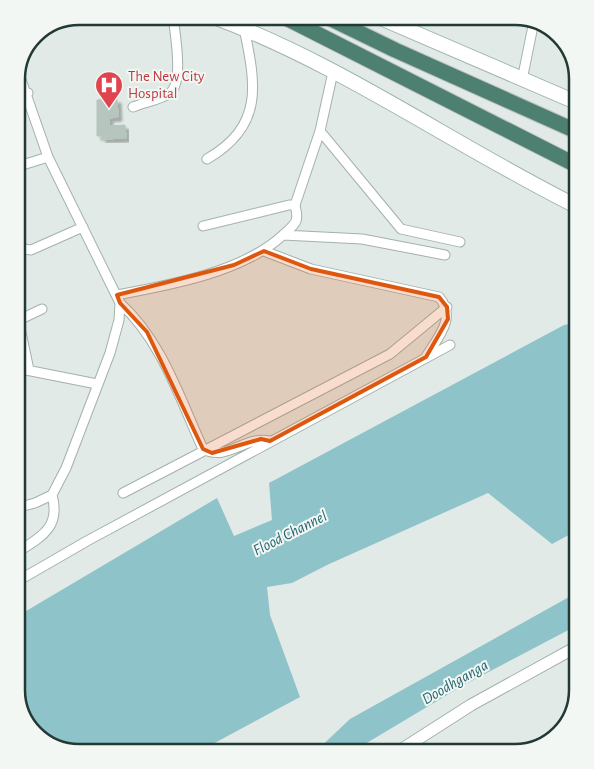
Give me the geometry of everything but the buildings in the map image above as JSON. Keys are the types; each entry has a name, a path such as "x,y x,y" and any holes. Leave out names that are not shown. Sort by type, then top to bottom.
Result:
{"highway":[{"path":"300,25 569,161"},
{"path":"344,25 569,128"}],"main road":[{"path":"236,25 333,72 534,185 569,202"},
{"path":"397,25 522,80 569,98"}],"street":[{"path":"133,108 167,95 177,83 174,25"},
{"path":"207,160 233,141 242,131 251,112 253,78 244,28"},
{"path":"522,80 533,28"},
{"path":"119,299 234,265 264,251 283,235 296,220 294,206 320,131 333,72"},
{"path":"25,86 48,157 119,299 138,319 166,366 203,449 212,454 224,453 261,439 270,441"},
{"path":"320,131 401,229 460,242"},
{"path":"25,163 48,157"},
{"path":"203,226 294,206"},
{"path":"25,249 31,250 84,227"},
{"path":"283,235 362,239 445,255"},
{"path":"264,251 311,269 439,297 447,307 448,319 426,357"},
{"path":"25,546 50,528 54,517 52,495 66,468 110,352 119,320 119,299"},
{"path":"123,493 203,449 384,357 447,307"},
{"path":"25,317 42,309"},
{"path":"25,577 270,441 450,345"},
{"path":"25,351 29,370"},
{"path":"25,369 97,384"},
{"path":"25,506 52,495"},
{"path":"410,744 471,705 569,651"}],"highlighted area":[{"path":"264,251 311,269 439,297 447,307 448,319 426,357 270,441 261,439 212,453 203,449 147,332 120,303 117,295 234,265"}],"water":[{"name":"Flood Channel","path":"569,324 569,535 552,544 488,493 327,565 292,583 267,587 270,615 300,697 213,744 72,744 52,737 34,720 25,697 25,612 217,498 234,536 272,520 269,483"},
{"name":"Doodhganga","path":"569,597 569,630 462,686 365,744 324,744 350,719"}],"place":[{"name":"The New City Hospital","path":"109,109"}]}
